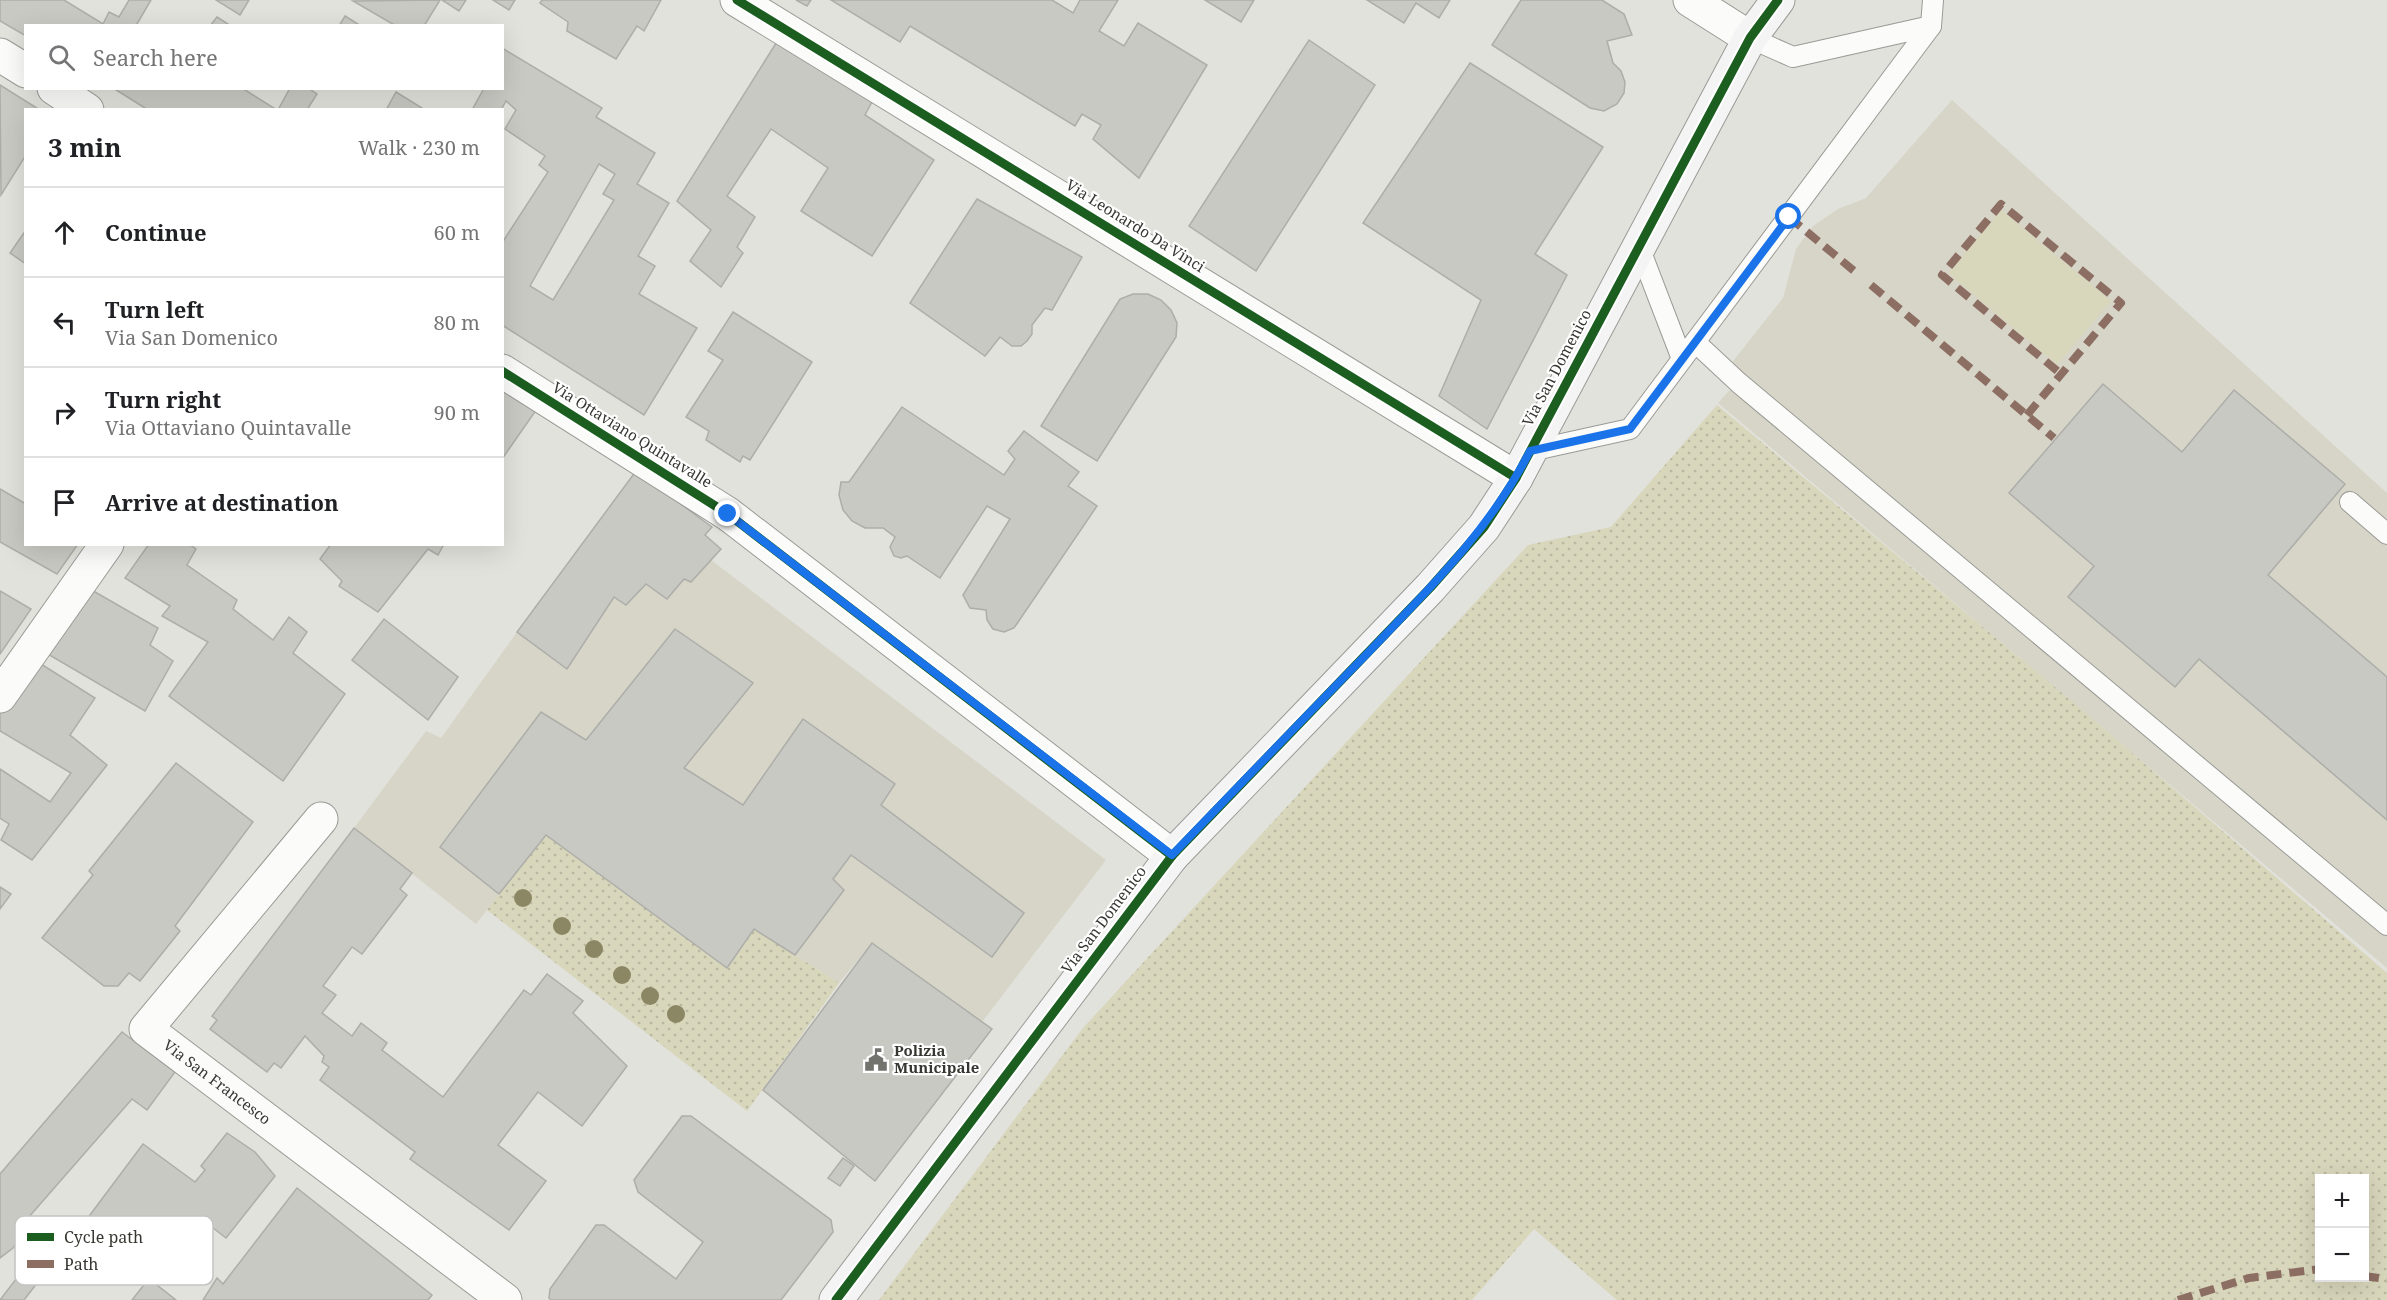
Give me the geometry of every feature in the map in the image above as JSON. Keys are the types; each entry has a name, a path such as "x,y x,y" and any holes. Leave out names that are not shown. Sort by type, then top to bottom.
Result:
{"street":[{"name":"Via Leonardo Da Vinci","path":"737,0 1523,464"},
{"path":"1690,0 1750,38"},
{"name":"Via San Domenico","path":"836,1300 1159,846 1430,588 1484,526 1523,464 1750,38 1778,0"},
{"path":"0,55 24,70"},
{"path":"57,90 84,108"},
{"name":"Via Ottaviano Quintavalle","path":"504,372 728,514 1159,846"},
{"path":"0,696 106,546"},
{"name":"Via San Francesco","path":"321,819 146,1029 505,1300"}],"lane":[{"path":"1523,464 1630,429 1931,26 1933,0"},
{"path":"1750,38 1793,57 1931,26"},
{"path":"1639,247 1682,359"},
{"path":"1695,342 1739,383 2387,925"},
{"path":"2350,502 2387,534"}],"shaded area":[{"path":"1952,100 2387,493 2387,968 1718,403 1743,375 1730,365 1783,298 1796,249 1813,226 1838,209 1866,198"},
{"path":"2001,210 2111,301 2057,365 1948,273"},
{"path":"1717,405 2087,714 2387,973 2387,1300 1617,1300 1534,1229 1472,1300 879,1300 1083,1028 1528,545 1611,527"},
{"path":"711,560 1106,860 982,1022 872,943 839,983 754,929 727,968 546,835 476,924 354,828 426,731 441,738 517,632 567,668 614,597 626,605 646,584 667,599 684,579 692,582"},
{"path":"546,835 727,968 754,929 839,983 747,1111 487,910"}],"building":[{"path":"0,0 64,0 103,24 24,24 24,35 0,21"},
{"path":"129,0 151,0 137,24 103,24 109,12 119,17"},
{"path":"216,0 249,0 240,15"},
{"path":"440,0 425,24 393,24 353,1"},
{"path":"442,0 466,0 459,11"},
{"path":"493,0 515,0 509,10"},
{"path":"542,0 661,0 644,31 637,26 616,59 567,31 568,22 540,3"},
{"path":"796,0 811,0 807,6"},
{"path":"831,0 1052,0 1073,13 1080,0 1118,0 1099,31 1124,46 1138,23 1207,65 1139,178 1093,139 1101,125 1082,114 1075,126 910,26 900,42"},
{"path":"1205,0 1254,0 1241,22"},
{"path":"1367,0 1450,0 1439,18 1416,3 1404,23"},
{"path":"1521,0 1602,0 1624,14 1632,35 1607,41 1613,63 1621,71 1625,82 1624,93 1617,104 1604,111 1590,108 1492,45"},
{"path":"345,16 358,24 340,24"},
{"path":"217,17 228,24 212,24"},
{"path":"778,40 873,100 865,115 934,160 872,256 801,211 828,168 771,129 727,196 755,217 737,247 743,253 721,287 690,261 711,230 677,201"},
{"path":"1309,40 1375,85 1256,271 1189,226"},
{"path":"504,49 602,108 596,117 655,153 637,184 669,203 638,256 655,266 639,294 697,328 644,415 504,326 504,240 548,172 539,165 545,156 505,129 516,110 506,101 502,108 473,108 483,90 504,90","holes":["599,164 615,174 603,194 614,200 553,300 530,286"]},
{"path":"1470,63 1603,147 1535,254 1567,275 1487,429 1439,396 1481,300 1363,223"},
{"path":"0,85 37,108 24,108 24,158 1,195"},
{"path":"116,90 245,90 274,108 145,108"},
{"path":"289,90 311,90 317,94 308,108 279,108"},
{"path":"396,92 422,108 387,108"},
{"path":"977,199 1082,257 1052,310 1045,308 1032,325 1032,334 1027,341 1021,346 1012,346 1000,337 985,356 910,303"},
{"path":"24,233 24,263 10,253"},
{"path":"1133,294 1148,294 1161,300 1171,310 1177,323 1176,337 1097,461 1041,426 1120,299"},
{"path":"733,312 812,362 750,460 743,456 740,462 706,440 709,431 686,417 723,360 708,351"},
{"path":"504,382 539,406 504,456"},
{"path":"2103,384 2182,452 2234,390 2345,484 2268,575 2387,677 2387,820 2199,659 2175,687 2068,597 2094,566 2009,493"},
{"path":"902,407 1004,475 1015,459 1008,451 1024,431 1079,472 1068,486 1097,506 1014,628 1004,632 993,629 987,620 986,610 970,608 963,595 1010,519 987,506 940,578 907,556 901,558 894,556 890,547 895,537 883,528 865,528 852,521 843,510 839,495 841,482 849,482"},
{"path":"636,471 712,527 705,535 721,549 691,582 684,579 667,599 646,584 626,605 614,597 567,669 517,632"},
{"path":"0,489 24,503 24,546 77,546 57,574 0,542"},
{"path":"148,546 192,546 196,549 187,565 237,600 233,609 273,640 289,617 307,632 293,653 345,694 283,781 169,696 208,642 162,616 170,606 125,578"},
{"path":"330,546 443,546 438,555 428,549 378,612 339,586 342,581 320,559"},
{"path":"88,588 158,628 150,645 173,661 145,711 46,653"},
{"path":"0,591 31,609 0,654"},
{"path":"384,619 458,677 428,720 352,660"},
{"path":"675,629 753,683 684,768 743,805 803,719 895,784 881,805 1024,913 992,957 851,855 833,879 844,890 795,955 754,929 727,968 546,835 499,894 440,847 541,712 586,740"},
{"path":"33,659 95,698 70,735 107,765 32,860 1,840 9,824 0,818 0,769 50,802 71,773 0,731 0,709"},
{"path":"176,763 253,822 175,926 180,931 140,981 129,973 118,986 104,986 42,938 93,875 89,871"},
{"path":"354,828 412,873 400,889 407,895 362,954 352,947 323,986 336,995 322,1013 352,1036 361,1023 387,1043 382,1050 443,1097 524,990 531,995 547,974 583,1001 573,1013 627,1066 582,1126 538,1092 498,1145 546,1181 509,1230 410,1159 415,1152 320,1080 329,1067 322,1062 324,1056 305,1036 281,1068 274,1063 267,1072 210,1029 217,1020 212,1016"},
{"path":"0,887 11,894 0,909"},
{"name":"Polizia Municipale","path":"872,943 992,1029 875,1181 763,1090"},
{"path":"122,1032 175,1072 147,1110 132,1099 30,1216 15,1216 15,1245 0,1258 0,1174"},
{"path":"682,1116 691,1116 831,1220 833,1232 781,1300 551,1300 549,1298 550,1289 596,1225 604,1225 676,1279 703,1242 638,1192 634,1180"},
{"path":"227,1133 255,1152 275,1176 226,1238 213,1228 213,1216 89,1216 143,1144 195,1182 205,1170 201,1166"},
{"path":"843,1158 854,1166 840,1186 828,1178"},
{"path":"297,1188 432,1295 428,1300 203,1300 217,1278 223,1284"},
{"path":"15,1280 15,1285 36,1285 24,1300 0,1300"},
{"path":"144,1285 157,1285 176,1300 132,1300"}],"marked path":[{"path":"2027,415 2121,303 2001,204 1942,275 2061,374"},
{"path":"1789,217 1859,275"},
{"path":"1871,285 2054,438"},
{"path":"2178,1300 2249,1278 2315,1270"},
{"path":"2369,1277 2387,1279"}],"cycle path":[{"path":"737,0 1516,478"},
{"path":"836,1300 1172,856 1430,588 1484,527 1516,478 1750,38 1778,0"},
{"path":"504,372 728,514 1172,856"}],"place":[{"name":"Polizia Municipale","path":"876,1060"}],"route":[{"path":"728,514 1172,855 1430,588 1484,526 1516,478 1530,451 1630,429 1789,217"}]}
